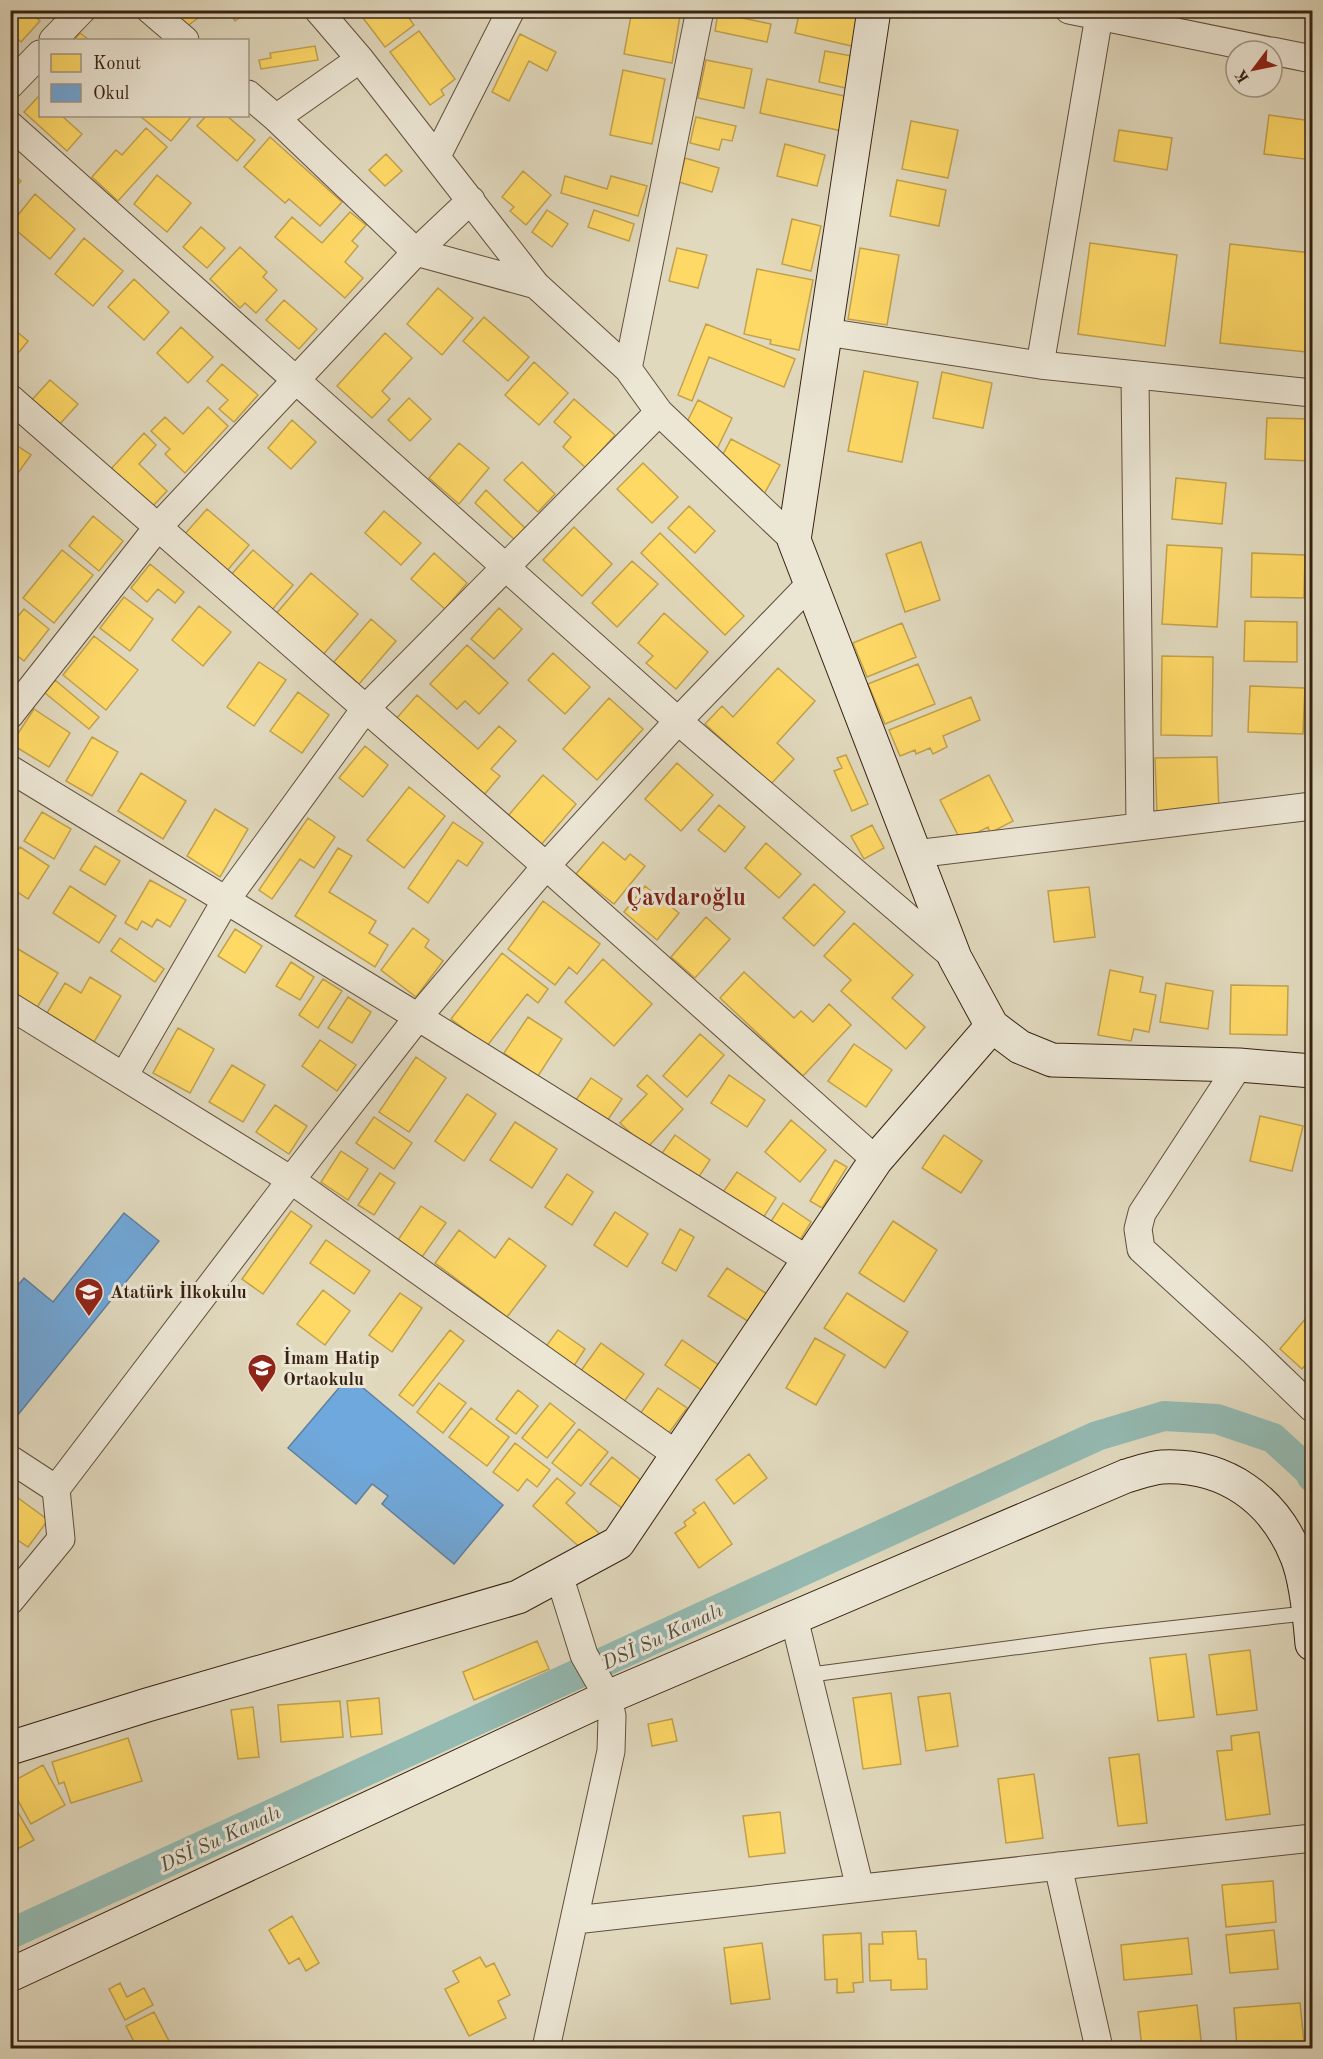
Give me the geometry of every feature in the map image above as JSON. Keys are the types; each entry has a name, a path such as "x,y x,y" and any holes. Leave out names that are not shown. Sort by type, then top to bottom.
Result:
{"street":[{"path":"55,39 82,10"},
{"path":"150,10 184,39"},
{"path":"318,10 437,156 536,285 628,369 659,412 794,540 955,958 992,1026 1020,1047 1052,1060 1239,1065 1312,1071"},
{"path":"437,156 511,10"},
{"path":"628,369 700,10"},
{"path":"794,540 874,10"},
{"path":"1069,10 1099,14 1224,41"},
{"path":"1040,365 1099,14"},
{"path":"1284,54 1312,59"},
{"path":"10,85 39,55"},
{"path":"276,118 360,59"},
{"path":"249,95 416,252 536,285"},
{"path":"10,125 678,722 955,958"},
{"path":"10,715 157,528 416,252 471,200"},
{"path":"826,332 1040,365 1312,393"},
{"path":"1135,376 1140,826"},
{"path":"10,398 546,866 876,1160"},
{"path":"124,1076 226,900 365,708 659,412"},
{"path":"10,1601 61,1539 56,1489 418,1017 546,866 678,722 811,583"},
{"path":"10,769 418,1017 807,1260"},
{"path":"915,855 1312,806"},
{"path":"10,1006 291,1180 677,1455"},
{"path":"10,1748 147,1705 518,1597 618,1543 876,1160 992,1026"},
{"path":"1239,1065 1142,1213 1138,1229 1141,1248 1312,1408"},
{"path":"10,1459 56,1489"},
{"path":"10,1975 608,1697 1126,1476 1160,1467 1196,1469 1223,1476 1256,1497 1282,1526 1298,1560 1311,1628"},
{"path":"522,2049 547,2042 611,1751 612,1716 608,1697 584,1655 559,1575"},
{"path":"794,1618 860,1888"},
{"path":"575,1920 1312,1838"},
{"path":"1058,1866 1099,2049"}],"lane":[{"path":"808,1676 1101,1636 1311,1628"}],"building: Konut":[{"path":"10,10 28,10 40,21 21,42 10,32"},
{"path":"177,10 209,10 179,32 169,17"},
{"path":"228,10 250,10 235,21"},
{"path":"357,10 403,10 414,25 385,47"},
{"path":"632,10 681,10 672,63 624,54"},
{"path":"757,10 774,10 773,15"},
{"path":"800,10 832,10 862,17 856,47 795,33"},
{"path":"1209,10 1239,10 1237,17"},
{"path":"718,13 771,24 767,42 715,31"},
{"path":"419,31 455,79 441,90 444,95 430,105 390,52"},
{"path":"80,33 88,39 75,39"},
{"path":"520,34 556,52 547,71 529,61 509,101 492,92"},
{"path":"315,46 318,60 261,69 259,60 271,58 270,53"},
{"path":"825,51 857,57 850,89 819,82"},
{"path":"706,60 752,69 744,108 698,98"},
{"path":"623,70 665,79 652,144 610,135"},
{"path":"767,79 849,97 842,131 760,113"},
{"path":"39,96 39,117 63,117 82,134 67,151 24,112"},
{"path":"1269,115 1312,121 1312,160 1264,154"},
{"path":"141,117 191,117 171,141"},
{"path":"205,117 228,117 255,140 237,161 197,126"},
{"path":"696,117 736,126 732,141 722,139 719,150 690,143"},
{"path":"911,121 958,130 948,178 902,169"},
{"path":"146,128 167,147 118,201 92,177 116,150 122,155"},
{"path":"1119,130 1172,138 1167,170 1114,161"},
{"path":"270,137 342,202 320,226 289,199 285,203 244,167"},
{"path":"785,144 825,155 817,186 777,176"},
{"path":"386,154 402,171 385,186 369,170"},
{"path":"685,158 719,168 712,192 679,182"},
{"path":"523,171 551,195 526,225 510,211 514,207 502,197"},
{"path":"10,172 21,181 10,193"},
{"path":"157,175 191,203 167,232 134,204"},
{"path":"565,176 607,189 611,176 647,186 638,216 561,193"},
{"path":"897,180 946,190 939,226 890,216"},
{"path":"35,194 75,229 50,259 10,225"},
{"path":"547,210 568,224 552,247 532,232"},
{"path":"594,210 634,224 629,241 588,227"},
{"path":"350,212 366,225 352,241 358,246 345,262 363,278 345,298 275,237 292,217 322,243"},
{"path":"792,219 821,226 811,271 782,264"},
{"path":"201,227 225,248 207,268 183,247"},
{"path":"84,238 123,271 93,306 55,274"},
{"path":"1090,243 1177,255 1165,346 1078,334"},
{"path":"1230,244 1312,253 1306,352 1220,343"},
{"path":"240,247 267,272 263,277 277,290 256,313 245,303 240,308 210,279"},
{"path":"677,248 707,255 698,288 669,281"},
{"path":"860,248 899,255 887,325 848,319"},
{"path":"757,269 813,280 799,350 770,344 771,340 744,334"},
{"path":"134,279 169,312 144,340 108,307"},
{"path":"438,288 473,318 442,355 407,324"},
{"path":"284,300 317,329 299,349 266,320"},
{"path":"484,317 529,357 508,381 463,341"},
{"path":"706,324 795,359 784,387 709,357 692,401 678,395"},
{"path":"10,326 28,341 10,363"},
{"path":"181,327 213,357 188,383 157,353"},
{"path":"385,333 412,358 382,391 390,399 372,418 337,386"},
{"path":"534,362 568,393 539,425 505,395"},
{"path":"222,364 258,395 234,422 219,409 228,400 207,381"},
{"path":"864,371 918,382 902,462 848,451"},
{"path":"942,372 992,383 983,428 933,418"},
{"path":"50,380 78,404 58,426 30,402"},
{"path":"409,398 431,419 410,441 388,420"},
{"path":"574,399 615,435 586,468 563,447 571,437 554,422"},
{"path":"698,400 732,418 717,449 685,426"},
{"path":"208,407 228,426 185,473 165,454 170,449 151,431 165,417 183,434"},
{"path":"1267,418 1312,419 1311,461 1265,459"},
{"path":"292,420 316,442 291,469 268,448"},
{"path":"144,433 156,445 139,464 167,491 151,508 110,470"},
{"path":"731,439 780,465 763,496 720,460"},
{"path":"10,441 31,455 10,484"},
{"path":"459,443 489,468 459,504 429,478"},
{"path":"522,462 555,494 538,512 504,480"},
{"path":"643,463 678,497 652,523 617,489"},
{"path":"1176,478 1226,483 1222,524 1172,519"},
{"path":"486,490 526,529 515,540 475,503"},
{"path":"689,506 715,531 695,553 668,528"},
{"path":"207,509 249,545 226,572 184,535"},
{"path":"384,511 421,543 401,565 365,533"},
{"path":"93,516 123,541 99,571 69,546"},
{"path":"574,527 612,564 582,596 543,560"},
{"path":"660,533 744,616 725,635 641,553"},
{"path":"921,542 940,600 905,612 886,554"},
{"path":"1167,545 1222,548 1217,627 1162,624"},
{"path":"62,550 93,575 54,623 23,598"},
{"path":"253,550 293,585 271,611 230,576"},
{"path":"434,553 467,583 445,609 411,579"},
{"path":"1252,553 1305,555 1304,598 1251,597"},
{"path":"632,561 658,584 617,627 592,603"},
{"path":"150,564 184,592 175,603 158,589 147,602 131,588"},
{"path":"311,573 358,614 322,656 275,615"},
{"path":"124,597 153,619 130,651 100,628"},
{"path":"199,606 231,632 203,666 172,640"},
{"path":"499,608 522,629 494,659 471,639"},
{"path":"24,609 49,629 24,661 10,650 10,626"},
{"path":"664,613 708,652 676,689 646,663 653,656 638,643"},
{"path":"371,619 396,641 359,684 334,662"},
{"path":"1245,621 1297,622 1297,662 1244,661"},
{"path":"902,623 916,657 867,677 853,643"},
{"path":"94,636 138,670 106,710 63,675"},
{"path":"467,645 508,683 479,714 465,701 457,709 430,684"},
{"path":"553,653 590,687 565,714 528,680"},
{"path":"1162,656 1213,657 1212,736 1161,735"},
{"path":"10,662 17,667 10,676"},
{"path":"259,662 286,680 254,726 227,707"},
{"path":"918,664 935,704 885,724 868,684"},
{"path":"778,668 815,701 777,743 794,759 771,784 705,724 722,706 733,717"},
{"path":"55,680 99,717 89,729 45,693"},
{"path":"1250,686 1305,688 1303,734 1248,732"},
{"path":"298,692 329,715 302,753 270,731"},
{"path":"417,695 478,749 499,726 516,741 491,769 500,776 483,796 396,719"},
{"path":"971,697 980,720 943,736 947,747 933,754 930,748 916,754 915,750 900,756 889,730"},
{"path":"609,698 643,729 597,780 563,749"},
{"path":"34,709 70,733 49,767 11,744"},
{"path":"92,737 118,752 92,796 66,781"},
{"path":"365,746 388,765 363,797 339,778"},
{"path":"846,755 868,804 852,811 834,771 842,768 837,758"},
{"path":"1217,757 1219,812 1157,813 1155,758"},
{"path":"677,763 713,795 681,831 645,799"},
{"path":"141,773 186,801 163,839 118,811"},
{"path":"543,775 576,804 540,846 507,817"},
{"path":"989,775 1013,821 990,833 988,827 961,841 940,800"},
{"path":"409,787 445,816 404,868 367,840"},
{"path":"719,805 745,827 725,852 698,830"},
{"path":"215,809 248,829 220,877 187,856"},
{"path":"42,812 71,829 54,859 24,841"},
{"path":"308,818 335,837 314,868 300,859 272,899 259,890"},
{"path":"453,822 483,843 467,866 458,860 428,903 408,888"},
{"path":"872,825 884,848 864,859 851,836"},
{"path":"603,842 625,860 630,854 645,866 614,904 576,874"},
{"path":"766,843 801,874 779,898 745,868"},
{"path":"95,846 120,861 105,885 80,870"},
{"path":"20,847 49,866 28,899 10,887 10,862"},
{"path":"338,848 352,856 329,892 376,921 369,933 388,945 375,967 295,916"},
{"path":"150,880 186,900 170,927 157,919 152,927 142,921 137,930 125,923"},
{"path":"814,884 845,912 814,946 783,918"},
{"path":"70,886 116,916 99,943 53,913"},
{"path":"645,886 679,913 657,940 624,912"},
{"path":"1089,887 1095,937 1054,942 1048,891"},
{"path":"543,901 600,944 577,974 569,967 555,985 508,949"},
{"path":"706,917 730,939 695,978 671,957"},
{"path":"854,923 913,975 892,998 925,1027 906,1049 841,991 851,980 824,956"},
{"path":"413,928 429,940 425,947 443,961 416,997 381,970"},
{"path":"235,929 262,946 245,973 218,956"},
{"path":"120,938 164,969 155,982 111,951"},
{"path":"13,946 58,973 35,1011 10,995 10,949"},
{"path":"502,953 548,989 538,1003 527,994 487,1046 451,1019"},
{"path":"603,959 652,1004 614,1046 565,1002"},
{"path":"291,962 314,977 300,1000 276,986"},
{"path":"1110,970 1143,977 1140,992 1156,995 1149,1032 1134,1029 1131,1041 1098,1035"},
{"path":"744,972 794,1018 801,1011 813,1022 829,1004 851,1025 803,1076 720,998"},
{"path":"90,977 121,996 94,1042 47,1013 65,983 81,993"},
{"path":"323,979 342,991 318,1028 299,1015"},
{"path":"1166,983 1213,991 1208,1029 1160,1022"},
{"path":"1231,985 1288,986 1287,1035 1230,1034"},
{"path":"348,997 371,1012 352,1043 328,1028"},
{"path":"528,1017 562,1039 538,1076 504,1053"},
{"path":"178,1028 214,1049 190,1093 153,1073"},
{"path":"700,1034 724,1055 687,1097 663,1076"},
{"path":"320,1040 356,1065 337,1091 302,1066"},
{"path":"854,1044 892,1070 866,1107 828,1081"},
{"path":"416,1057 446,1078 409,1132 379,1112"},
{"path":"232,1065 265,1085 243,1122 209,1102"},
{"path":"647,1075 683,1109 647,1148 620,1123 647,1094 637,1086"},
{"path":"729,1075 765,1100 747,1127 711,1103"},
{"path":"591,1078 622,1099 607,1121 576,1100"},
{"path":"467,1094 496,1114 464,1161 435,1141"},
{"path":"275,1105 307,1126 289,1154 256,1132"},
{"path":"1260,1116 1303,1126 1292,1171 1250,1161"},
{"path":"374,1117 412,1143 394,1169 356,1143"},
{"path":"791,1120 826,1150 800,1182 765,1152"},
{"path":"515,1122 557,1149 532,1188 490,1160"},
{"path":"675,1135 710,1160 696,1181 660,1156"},
{"path":"944,1135 982,1161 961,1193 922,1168"},
{"path":"341,1151 368,1169 348,1200 321,1182"},
{"path":"835,1160 847,1167 822,1208 810,1201"},
{"path":"737,1172 776,1198 761,1221 721,1195"},
{"path":"380,1173 395,1183 374,1215 358,1205"},
{"path":"567,1174 593,1192 572,1225 545,1207"},
{"path":"783,1203 811,1222 797,1245 768,1226"},
{"path":"421,1206 446,1223 422,1257 398,1240"},
{"path":"291,1211 312,1226 263,1294 242,1279"},
{"path":"615,1212 648,1234 627,1267 594,1245"},
{"path":"893,1221 937,1250 904,1302 859,1273"},
{"path":"680,1229 694,1237 676,1271 662,1263"},
{"path":"459,1230 495,1258 509,1238 546,1266 507,1317 435,1263"},
{"path":"326,1240 370,1271 354,1294 310,1263"},
{"path":"727,1268 767,1294 749,1322 708,1296"},
{"path":"323,1290 350,1311 325,1345 297,1324"},
{"path":"400,1293 422,1308 392,1352 369,1335"},
{"path":"847,1293 908,1332 885,1368 824,1328"},
{"path":"1312,1311 1312,1357 1302,1369 1280,1349"},
{"path":"450,1330 464,1341 413,1406 399,1395"},
{"path":"558,1330 585,1349 570,1372 542,1352"},
{"path":"815,1338 845,1355 816,1405 786,1388"},
{"path":"682,1340 720,1366 703,1391 665,1365"},
{"path":"601,1343 644,1374 618,1410 575,1379"},
{"path":"439,1383 466,1403 443,1433 417,1412"},
{"path":"658,1388 687,1408 661,1444 633,1424"},
{"path":"518,1390 538,1406 516,1434 496,1419"},
{"path":"550,1403 575,1423 547,1458 522,1438"},
{"path":"471,1408 509,1437 487,1466 449,1437"},
{"path":"579,1429 608,1452 581,1486 552,1463"},
{"path":"515,1443 550,1470 537,1487 527,1479 518,1491 493,1472"},
{"path":"749,1454 767,1478 734,1504 716,1480"},
{"path":"612,1457 642,1481 622,1508 590,1484"},
{"path":"557,1478 575,1493 566,1503 599,1533 584,1551 533,1506"},
{"path":"10,1492 48,1520 28,1547 10,1535"},
{"path":"704,1502 732,1544 699,1568 675,1533 686,1526 684,1522 696,1513 693,1510"},
{"path":"537,1641 549,1669 474,1700 463,1672"},
{"path":"1250,1650 1257,1710 1217,1715 1209,1655"},
{"path":"1186,1654 1194,1717 1158,1721 1150,1658"},
{"path":"891,1693 901,1764 863,1769 853,1698"},
{"path":"950,1693 958,1746 926,1751 918,1697"},
{"path":"379,1698 382,1734 351,1737 347,1701"},
{"path":"340,1701 343,1737 281,1742 278,1705"},
{"path":"253,1707 259,1757 238,1759 231,1710"},
{"path":"672,1719 677,1741 652,1746 648,1724"},
{"path":"1259,1732 1270,1814 1226,1820 1217,1751 1232,1750 1231,1736"},
{"path":"128,1738 142,1781 71,1803 64,1782 59,1784 52,1762"},
{"path":"1139,1754 1147,1823 1118,1826 1109,1758"},
{"path":"43,1765 65,1805 31,1824 10,1783"},
{"path":"1034,1774 1043,1838 1006,1843 998,1779"},
{"path":"10,1799 34,1840 10,1853"},
{"path":"780,1812 785,1853 749,1857 743,1816"},
{"path":"1273,1881 1276,1922 1226,1927 1222,1885"},
{"path":"292,1916 319,1963 306,1971 299,1958 289,1964 269,1930"},
{"path":"1274,1930 1278,1969 1230,1973 1226,1935"},
{"path":"916,1931 918,1959 926,1959 927,1989 891,1990 891,1980 870,1981 869,1944 883,1944 882,1932"},
{"path":"861,1933 863,1982 853,1983 854,1992 837,1993 837,1979 825,1980 823,1935"},
{"path":"1188,1938 1192,1974 1124,1980 1121,1945"},
{"path":"762,1943 770,1999 731,2004 724,1948"},
{"path":"480,1957 486,1967 494,1963 510,1995 498,2001 506,2018 469,2036 445,1989 459,1982 453,1971"},
{"path":"120,1983 127,1997 144,1988 153,2005 125,2020 109,1989"},
{"path":"1300,2003 1304,2042 1237,2047 1234,2008"},
{"path":"1197,2005 1202,2048 1142,2048 1138,2012"},
{"path":"154,2012 170,2043 158,2048 137,2048 126,2026"}],"building: Okul":[{"path":"124,1213 159,1241 17,1416 10,1410 10,1294 24,1278 53,1302"},
{"path":"349,1376 503,1505 454,1564 382,1504 388,1496 372,1484 356,1504 288,1448"}],"waterway":[{"name":"DSİ Su Kanalı","path":"10,1934 1097,1436 1164,1416 1217,1419 1273,1438 1309,1471 1312,1477"}],"place":[{"name":"Atatürk İlkokulu","path":"89,1318"},
{"name":"İmam Hatip Ortaokulu","path":"262,1394"}],"district":[{"name":"Çavdaroğlu","path":"686,897"}]}
